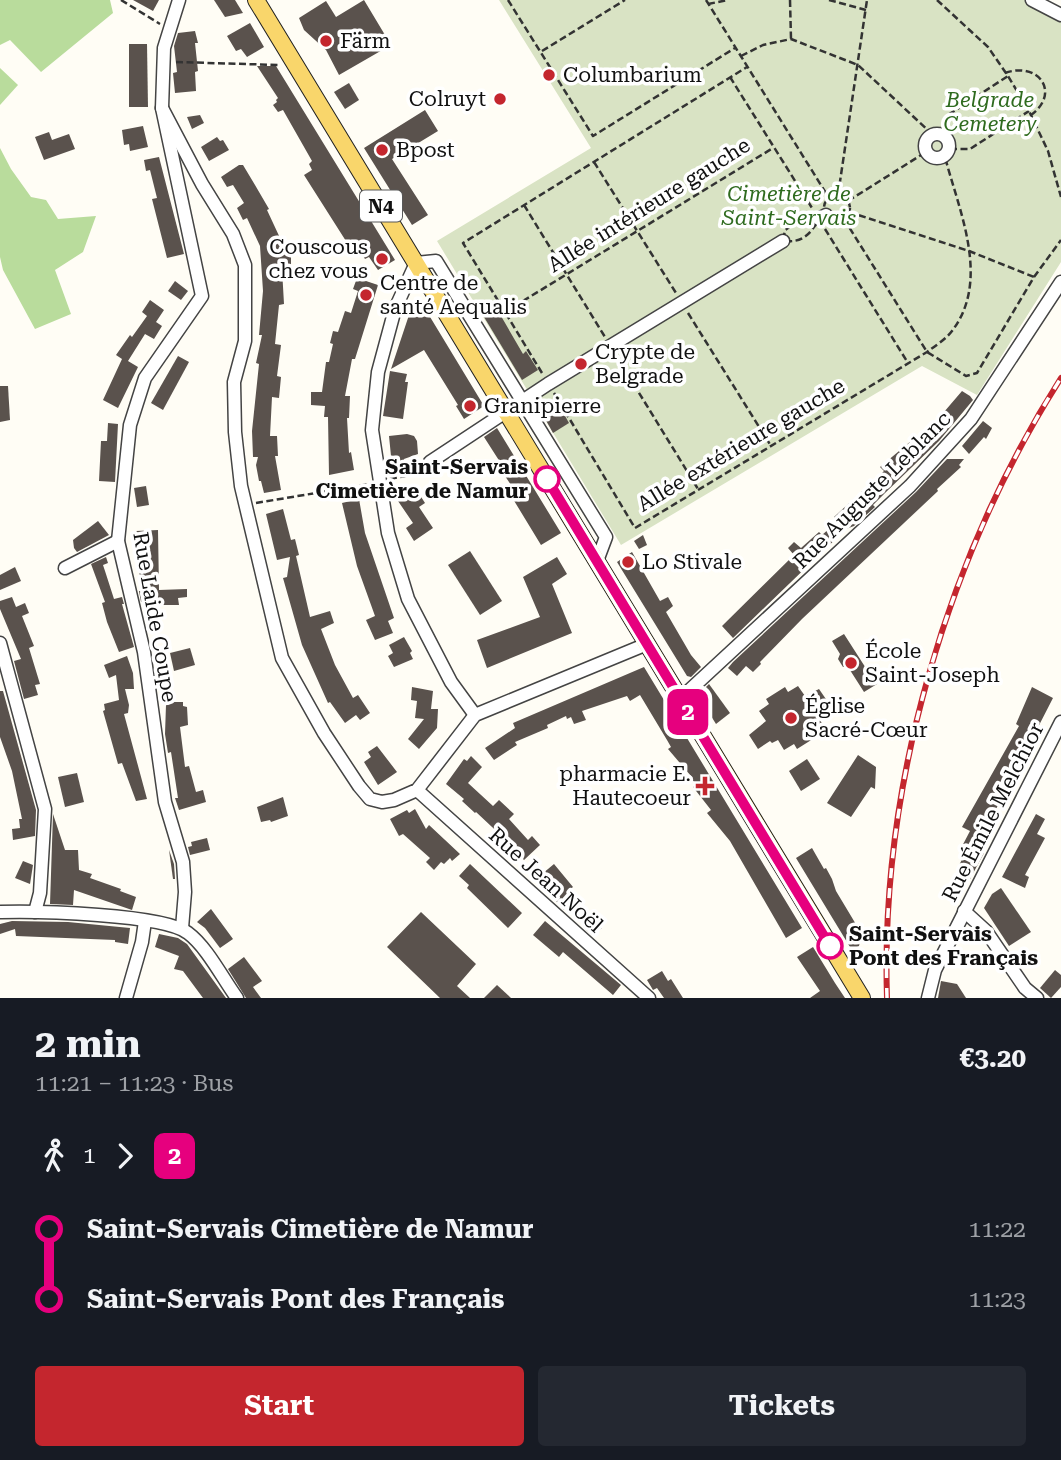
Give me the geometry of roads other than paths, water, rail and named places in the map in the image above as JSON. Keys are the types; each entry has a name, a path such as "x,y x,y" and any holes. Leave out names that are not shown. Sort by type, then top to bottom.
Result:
{"main road":[{"name":"N4","path":"256,0 862,998"}],"street":[{"name":"Rue Laide Coupe","path":"179,0 169,29 163,61 162,108 202,296 145,378 130,425 118,541 144,652 165,802 183,862 185,892 182,928"},
{"path":"1032,0 1061,15"},
{"path":"162,108 202,184 233,234 245,265 245,341 234,382 234,432 246,505 282,658 324,733 370,799 382,802 394,800 417,790 475,715 647,644"},
{"path":"936,134 948,140 947,153 934,159 926,152 925,143 936,134"},
{"path":"430,462 522,400 783,241"},
{"path":"475,715 452,682 408,600 388,533 372,430 378,372 395,309 416,263 436,261 606,537 597,561"},
{"name":"Rue Auguste Leblanc","path":"680,699 910,486 971,419 1061,282"},
{"path":"65,568 118,541"},
{"path":"0,643 45,809 40,893 35,912"},
{"name":"Rue Émile Melchior","path":"928,998 935,970 1061,722"},
{"name":"Rue Jean Noël","path":"417,790 649,998"},
{"path":"964,911 986,931 1026,988 1037,998"},
{"path":"0,912 97,915 182,928 199,943 237,998"},
{"path":"125,998 142,943 145,921"}],"railway":[{"path":"887,998 888,918 895,836 909,755 929,675 954,597 985,520 1021,447 1061,378"}],"place":[{"name":"Färm","path":"326,41"},
{"name":"Columbarium","path":"549,75"},
{"name":"Colruyt","path":"500,99"},
{"name":"Bpost","path":"382,150"},
{"name":"Couscous chez vous","path":"382,259"},
{"name":"Centre de santé Aequalis","path":"366,295"},
{"name":"Crypte de Belgrade","path":"581,364"},
{"name":"Granipierre","path":"470,406"},
{"name":"Saint-Servais Cimetière de Namur","path":"547,479"},
{"name":"Lo Stivale","path":"628,562"},
{"name":"École Saint-Joseph","path":"851,663"},
{"name":"Église Sacré-Cœur","path":"791,718"},
{"name":"pharmacie E. Hautecoeur","path":"705,786"},
{"name":"Saint-Servais Pont des Français","path":"830,946"}],"park label":[{"name":"Belgrade Cemetery","path":"990,112"},
{"name":"Cimetière de Saint-Servais","path":"789,206"}]}
